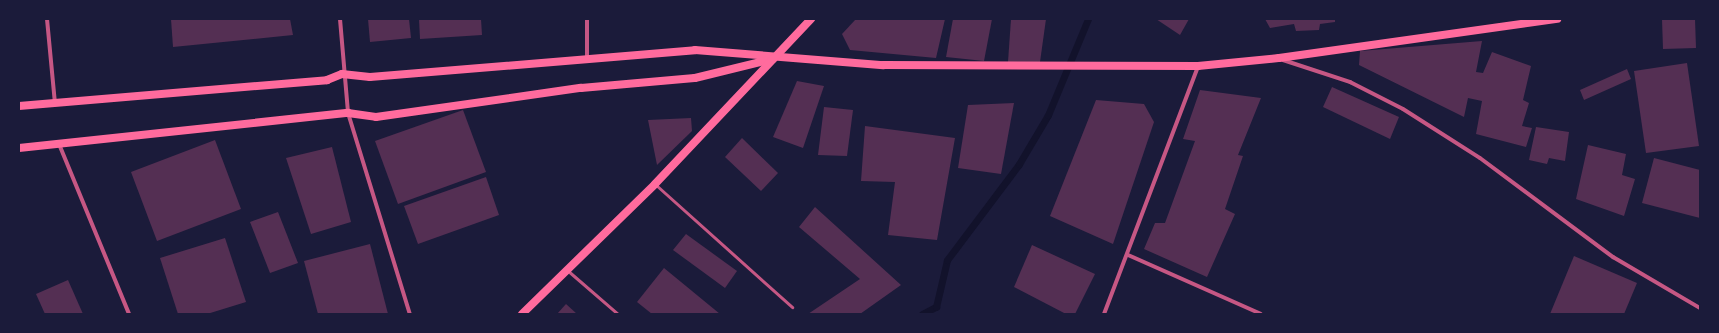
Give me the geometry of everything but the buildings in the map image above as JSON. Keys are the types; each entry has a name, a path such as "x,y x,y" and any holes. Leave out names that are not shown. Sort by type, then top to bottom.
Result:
{"main road":[{"path":"522,314 655,184 776,58 811,19"},
{"path":"19,106 327,80 342,74 370,77 587,61 695,50 744,52 776,58 883,65 952,63 1198,66 1279,58 1557,19"},
{"path":"19,148 348,113 376,117 581,88 695,78 776,58"}],"street":[{"path":"47,19 55,103"},
{"path":"340,19 342,74 348,113 410,314"},
{"path":"587,19 587,61"},
{"path":"1279,58 1350,82 1403,109 1480,158 1613,257 1700,308"},
{"path":"1104,314 1128,255 1198,66"},
{"path":"59,144 129,314"},
{"path":"1128,255 1261,314"}],"lane":[{"path":"655,184 792,307"},
{"path":"568,270 618,314"}],"waterway":[{"path":"922,314 936,307 947,260 1019,164 1048,115 1088,19"}]}
